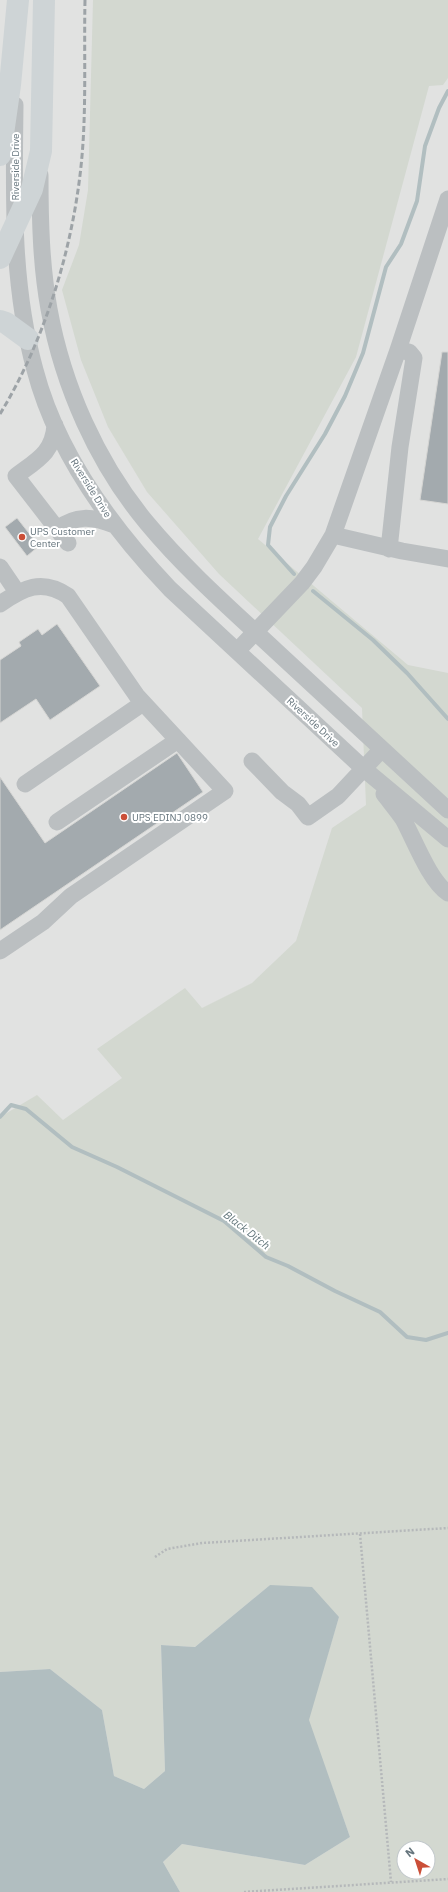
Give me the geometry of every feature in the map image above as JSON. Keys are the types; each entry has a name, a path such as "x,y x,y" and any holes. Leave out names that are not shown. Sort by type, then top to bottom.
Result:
{"main road":[{"path":"0,258 32,189 41,152 44,0"},
{"path":"0,155 10,85 18,6"},
{"path":"0,321 6,323 28,339"}],"street":[{"name":"Riverside Drive","path":"18,6 14,176 18,281 28,339 39,383 55,425 74,462 114,525 155,572 236,651 364,768 448,839"},
{"path":"41,152 40,225 48,304 64,368 86,424 106,463 131,503 146,522 195,575 448,810"},
{"path":"236,651 302,583 314,567 332,535 398,350 448,201"},
{"path":"389,549 400,447 414,358 409,352 398,350"},
{"path":"55,425 51,446 42,456 12,472 68,543"},
{"path":"57,530 65,524 90,517 114,525"},
{"path":"332,535 389,549 448,560"},
{"path":"0,567 17,592"},
{"path":"0,604 17,592 28,588 46,586 68,596 143,703 225,791 71,896 43,922 0,952"},
{"path":"24,784 143,703"},
{"path":"57,822 178,740"},
{"path":"252,761 282,792 298,804 308,817 338,796 382,749"},
{"path":"364,768 395,807 433,877 439,886 448,893"}],"path":[{"path":"155,1557 167,1549 202,1544 448,1528"},
{"path":"360,1534 391,1882"},
{"path":"244,1892 448,1879"}],"shaded area":[{"path":"0,0 448,0 448,1892 0,1892"},
{"path":"93,0 448,0 448,78 443,85 429,86 356,357 258,539 408,665 448,673 448,1892 180,1892 163,1862 182,1844 305,1865 350,1837 308,1720 339,1617 270,1585 195,1647 161,1645 165,1771 144,1789 114,1776 102,1710 50,1669 0,1672 0,1117 37,1095 63,1120 122,1078 97,1049 185,988 202,1008 252,983 296,941 332,828 366,805 362,708 219,574 147,492 108,427 81,360 62,290 79,245 88,190"},
{"path":"270,1585 312,1587 339,1617 309,1720 350,1837 305,1865 182,1844 163,1862 180,1892 0,1892 0,1672 50,1669 102,1710 114,1776 144,1789 165,1771 161,1645 195,1647"}],"building":[{"path":"442,352 448,352 448,504 420,500"},
{"name":"UPS Customer Center","path":"17,518 39,546 27,556 5,527"},
{"path":"57,624 100,686 50,720 36,699 0,723 0,660 21,646 19,642 38,629 42,635"},
{"name":"UPS EDINJ 0899","path":"177,753 203,792 0,930 0,777 45,843"}],"waterway":[{"path":"294,574 268,545 270,527 286,496 325,434 345,396 363,353 386,267 401,244 417,201 425,146 439,108 448,91"},
{"path":"313,591 373,640 407,673 448,719"},
{"name":"Black Ditch","path":"0,1117 11,1105 26,1109 72,1147 117,1167 224,1221 266,1257 288,1266 335,1291 380,1312 407,1337 426,1340 448,1333"}],"railway":[{"path":"0,414 17,383 46,318 67,248 80,178 83,143 85,89 85,0"}],"place":[{"name":"UPS Customer Center","path":"22,537"},
{"name":"UPS EDINJ 0899","path":"124,817"}]}
